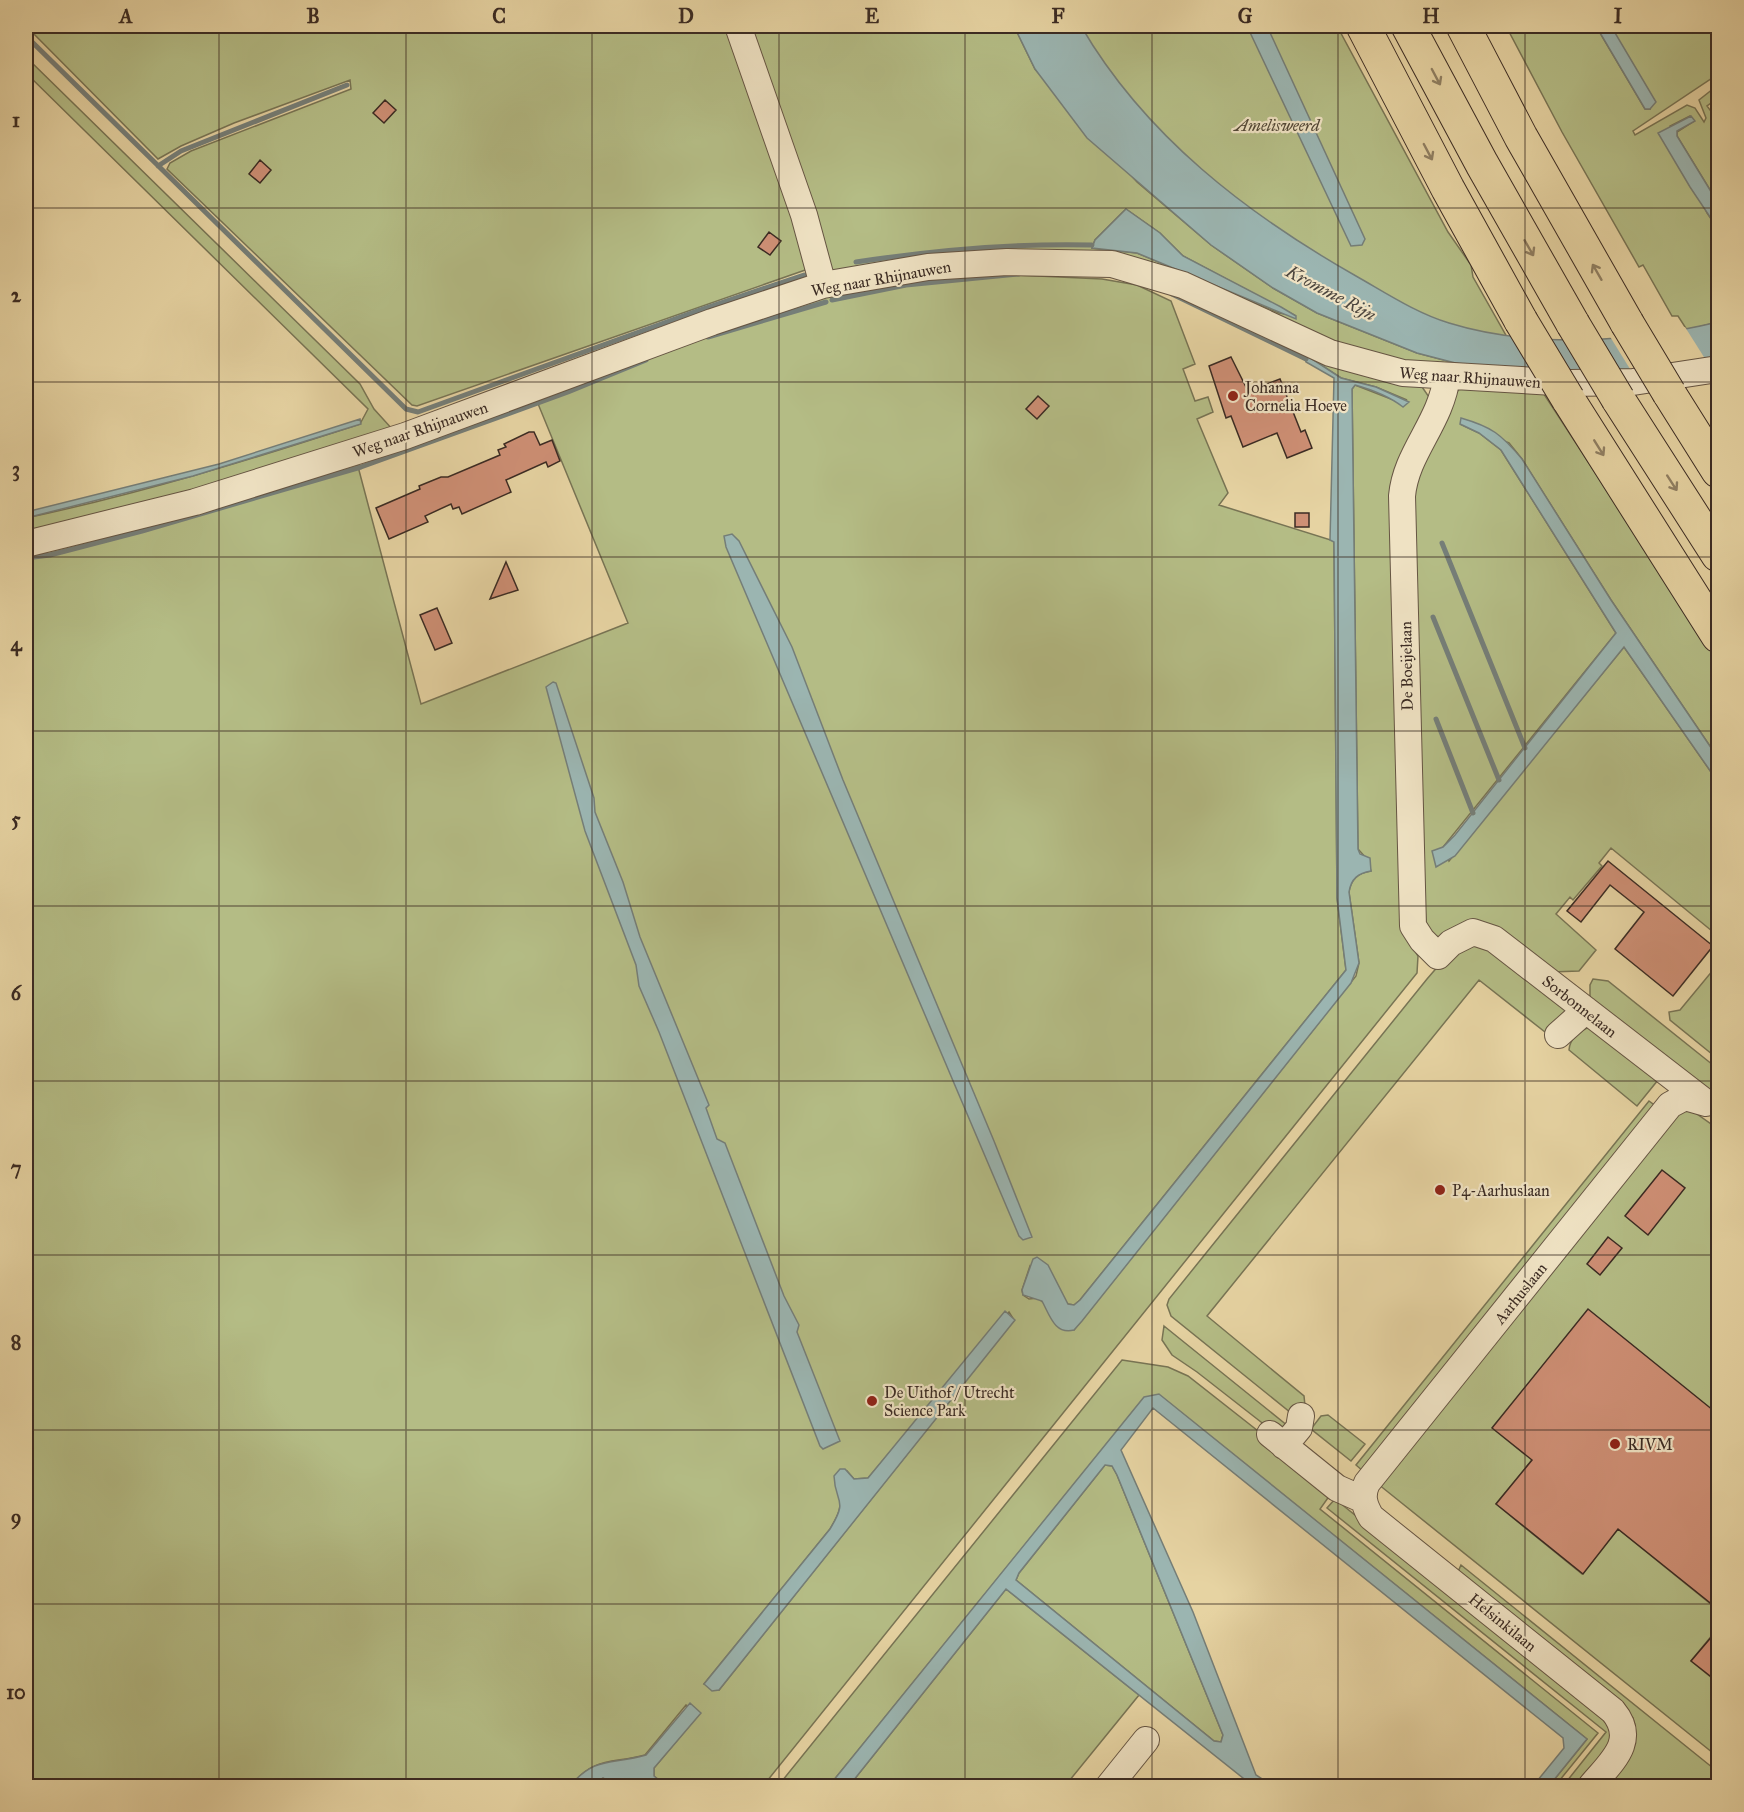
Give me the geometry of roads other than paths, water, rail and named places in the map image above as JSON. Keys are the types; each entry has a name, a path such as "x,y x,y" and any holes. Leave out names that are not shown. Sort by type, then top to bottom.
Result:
{"highway":[{"path":"1363,26 1426,150 1521,321 1719,636"},
{"path":"1408,26 1482,165 1573,324 1618,399 1719,555"},
{"path":"1463,26 1521,137 1627,323 1719,471"}],"street":[{"path":"738,26 804,215 823,285"},
{"name":"Weg naar Rhijnauwen","path":"26,543 195,502 405,436 712,322 823,285 928,267 1007,262 1112,264 1183,285 1330,353 1403,373 1540,382 1633,382 1719,369"},
{"name":"De Boeijelaan","path":"1438,956 1422,940 1413,926 1402,496 1404,479 1439,411 1447,376"},
{"name":"Sorbonnelaan","path":"1438,956 1462,936 1473,932 1484,934 1575,1023 1712,1108"},
{"name":"Aarhuslaan","path":"1367,1508 1367,1483 1670,1105 1685,1097 1712,1108"},
{"name":"Helsinkilaan","path":"1295,1428 1337,1488 1367,1508 1613,1711 1622,1721 1624,1734 1620,1749 1591,1786"},
{"path":"1109,1786 1146,1740"}],"water":[{"name":"Kromme Rijn","path":"1014,26 1081,26 1107,66 1136,103 1167,137 1202,169 1276,226 1390,296 1425,314 1449,323 1515,337 1584,340 1652,334 1718,322 1718,360 1632,375 1463,365 1417,353 1317,313 1273,288 1211,245 1087,138 1035,69"},
{"path":"1247,26 1267,26 1365,239 1362,245 1351,246"},
{"path":"1596,26 1611,26 1656,102 1650,109 1645,109"},
{"path":"1691,116 1695,121 1677,131 1677,136 1718,203 1718,229 1658,133"},
{"path":"1126,209 1160,233 1183,256 1281,307 1296,316 1296,319 1137,253 1092,248 1095,240"},
{"path":"1309,357 1341,378 1376,387 1409,402 1403,407 1368,389 1355,385 1352,389 1358,849 1360,854 1370,858 1371,871 1356,877 1349,892 1359,963 1351,983 1082,1321 1074,1330 1062,1330 1054,1323 1042,1301 1023,1295 1022,1290 1033,1259 1037,1257 1048,1265 1068,1304 1074,1305 1080,1300 1346,970 1337,898 1334,542 1330,540 1334,378 1306,362 1305,358"},
{"path":"1461,418 1495,433 1508,443 1522,459 1611,600 1718,758 1718,782 1624,647 1455,856 1436,867 1432,851 1443,847 1455,835 1616,633 1501,450 1479,433 1460,424"},
{"path":"360,419 361,424 193,476 26,518 26,512 219,464"},
{"path":"732,534 739,541 792,647 843,780 1032,1237 1023,1240 1019,1236 726,547 724,536"},
{"path":"553,682 556,683 594,798 595,812 623,882 640,937 709,1105 706,1108 717,1139 725,1143 784,1296 799,1325 797,1332 840,1441 823,1449 639,986 636,965 585,831 546,687"},
{"path":"1005,1311 1015,1320 719,1690 712,1691 704,1684 836,1519 840,1501 834,1476 840,1469 845,1469 854,1479 868,1478"},
{"path":"1159,1394 1587,1739 1549,1786 1533,1786 1564,1748 1563,1738 1153,1408 1121,1450 1193,1612 1256,1775 1273,1786 1253,1786 1006,1589 849,1786 829,1786 1144,1397","holes":["1105,1465 1112,1466 1223,1735 1221,1742 1214,1741 1016,1580 1019,1573"]},
{"path":"690,1703 701,1713 654,1768 654,1776 666,1786 617,1786 603,1778 591,1786 570,1786 579,1776 596,1766 646,1755"}],"waterway":[{"path":"26,36 406,409 418,412 697,311 804,275"},
{"path":"158,166 181,151 347,85"},
{"path":"856,262 974,248 1092,245"},
{"path":"832,300 906,285 1019,274"},
{"path":"1172,294 1306,359"},
{"path":"708,337 826,302"},
{"path":"26,558 50,555 142,531 361,467 568,392 646,360"},
{"path":"1442,543 1525,748"},
{"path":"1433,617 1499,780"},
{"path":"1436,719 1473,813"}],"place":[{"name":"Johanna Cornelia Hoeve","path":"1233,396"},
{"name":"P4-Aarhuslaan","path":"1440,1190"},
{"name":"De Uithof / Utrecht Science Park","path":"872,1401"},
{"name":"RIVM","path":"1615,1444"}],"park label":[{"name":"Amelisweerd","path":"1277,125"}]}
